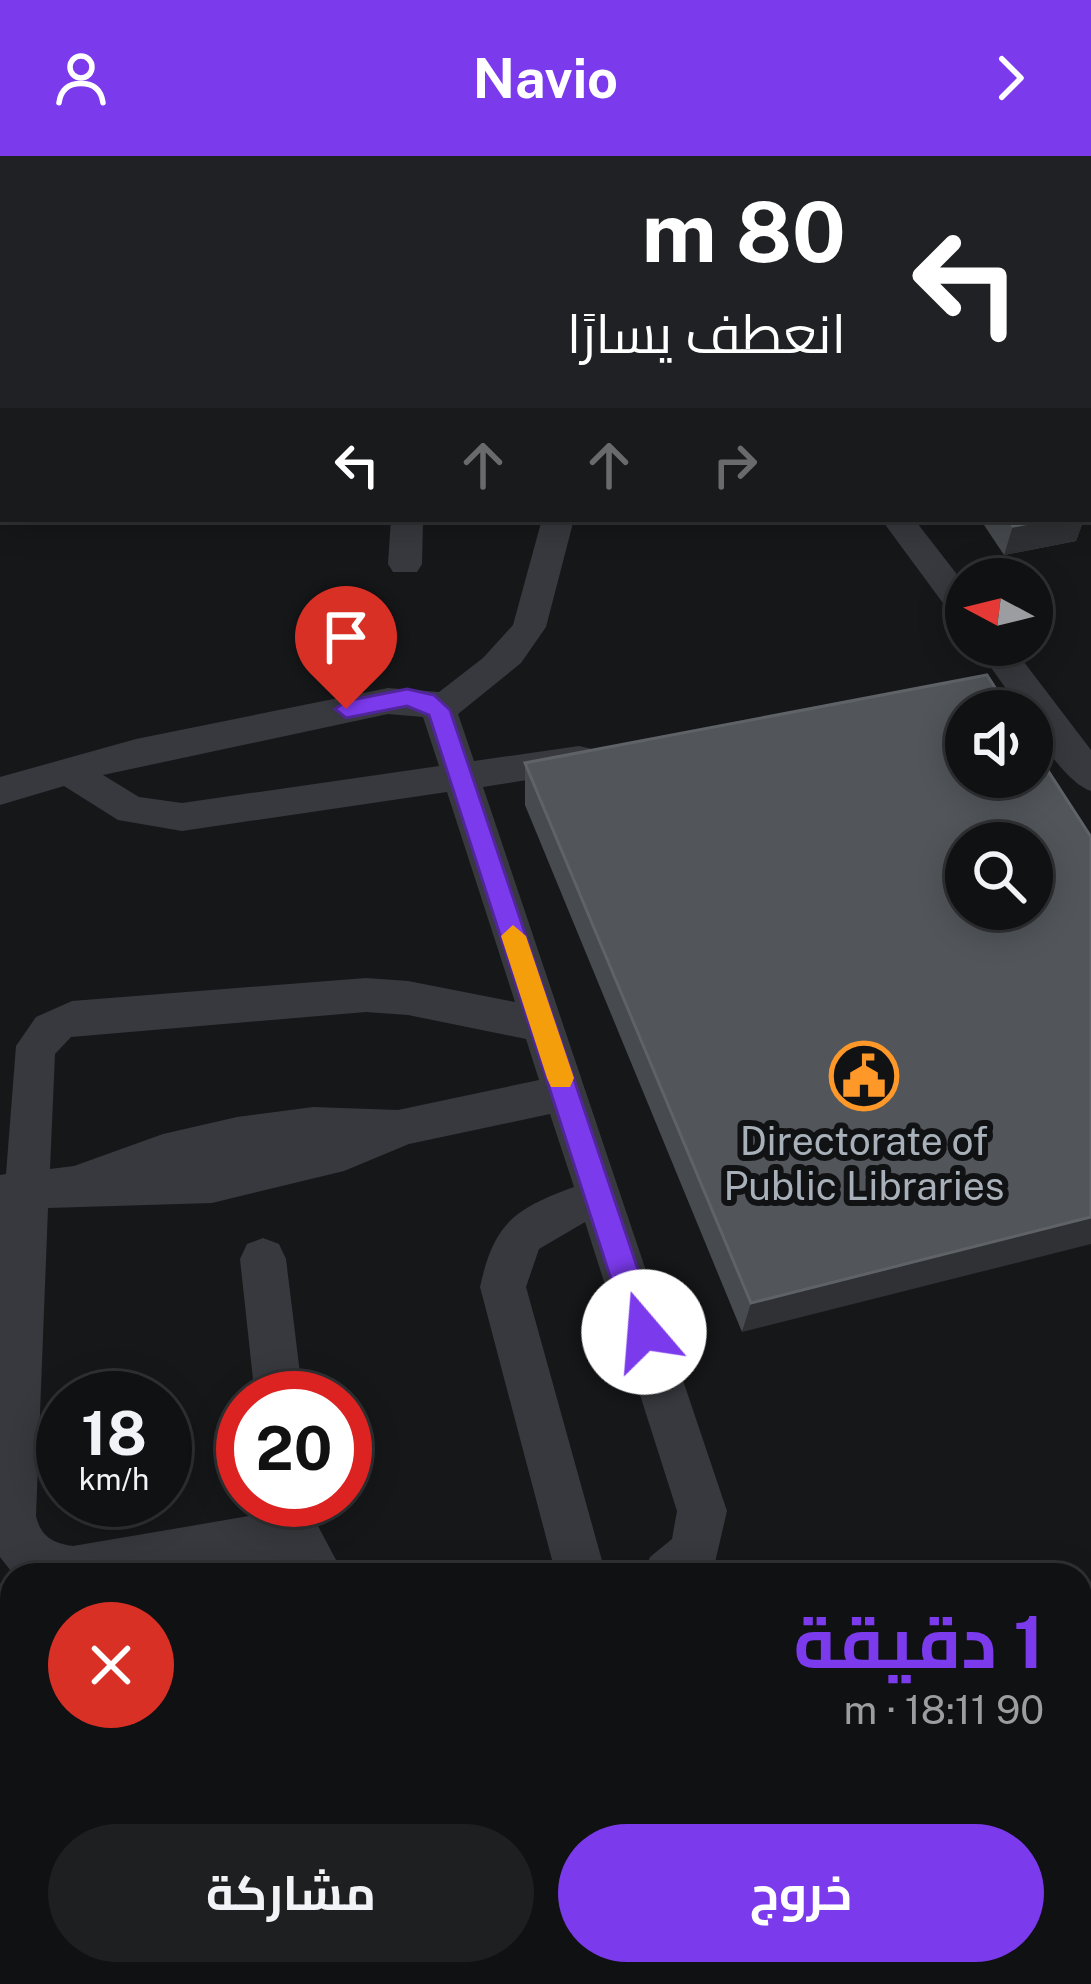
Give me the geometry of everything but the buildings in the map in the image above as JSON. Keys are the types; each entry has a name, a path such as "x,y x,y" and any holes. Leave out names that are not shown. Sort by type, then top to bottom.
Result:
{"lane":[{"path":"405,564 407,522"},
{"path":"439,710 518,649 536,610 543,558 557,522"},
{"path":"899,522 945,582"},
{"path":"1009,666 1086,760"},
{"path":"0,791 136,752 388,700 426,700 439,710 702,1511 695,1552 682,1563"},
{"path":"68,771 131,810 182,817 626,751"},
{"path":"38,1563 28,1558 16,1539 11,1516 13,1193 34,1050 59,1022 366,995 408,998 543,1025"},
{"path":"13,1193 79,1185 212,1184 322,1158 404,1126 565,1093"},
{"path":"577,1563 503,1287 508,1251 531,1224 599,1197"},
{"path":"263,1259 276,1371"},
{"path":"125,1563 301,1536"}],"slow traffic":[{"path":"513,936 560,1078"}],"place":[{"name":"Directorate of Public Libraries","path":"864,1076"}],"route":[{"path":"346,709 407,698 426,700 439,710 644,1332"}]}
